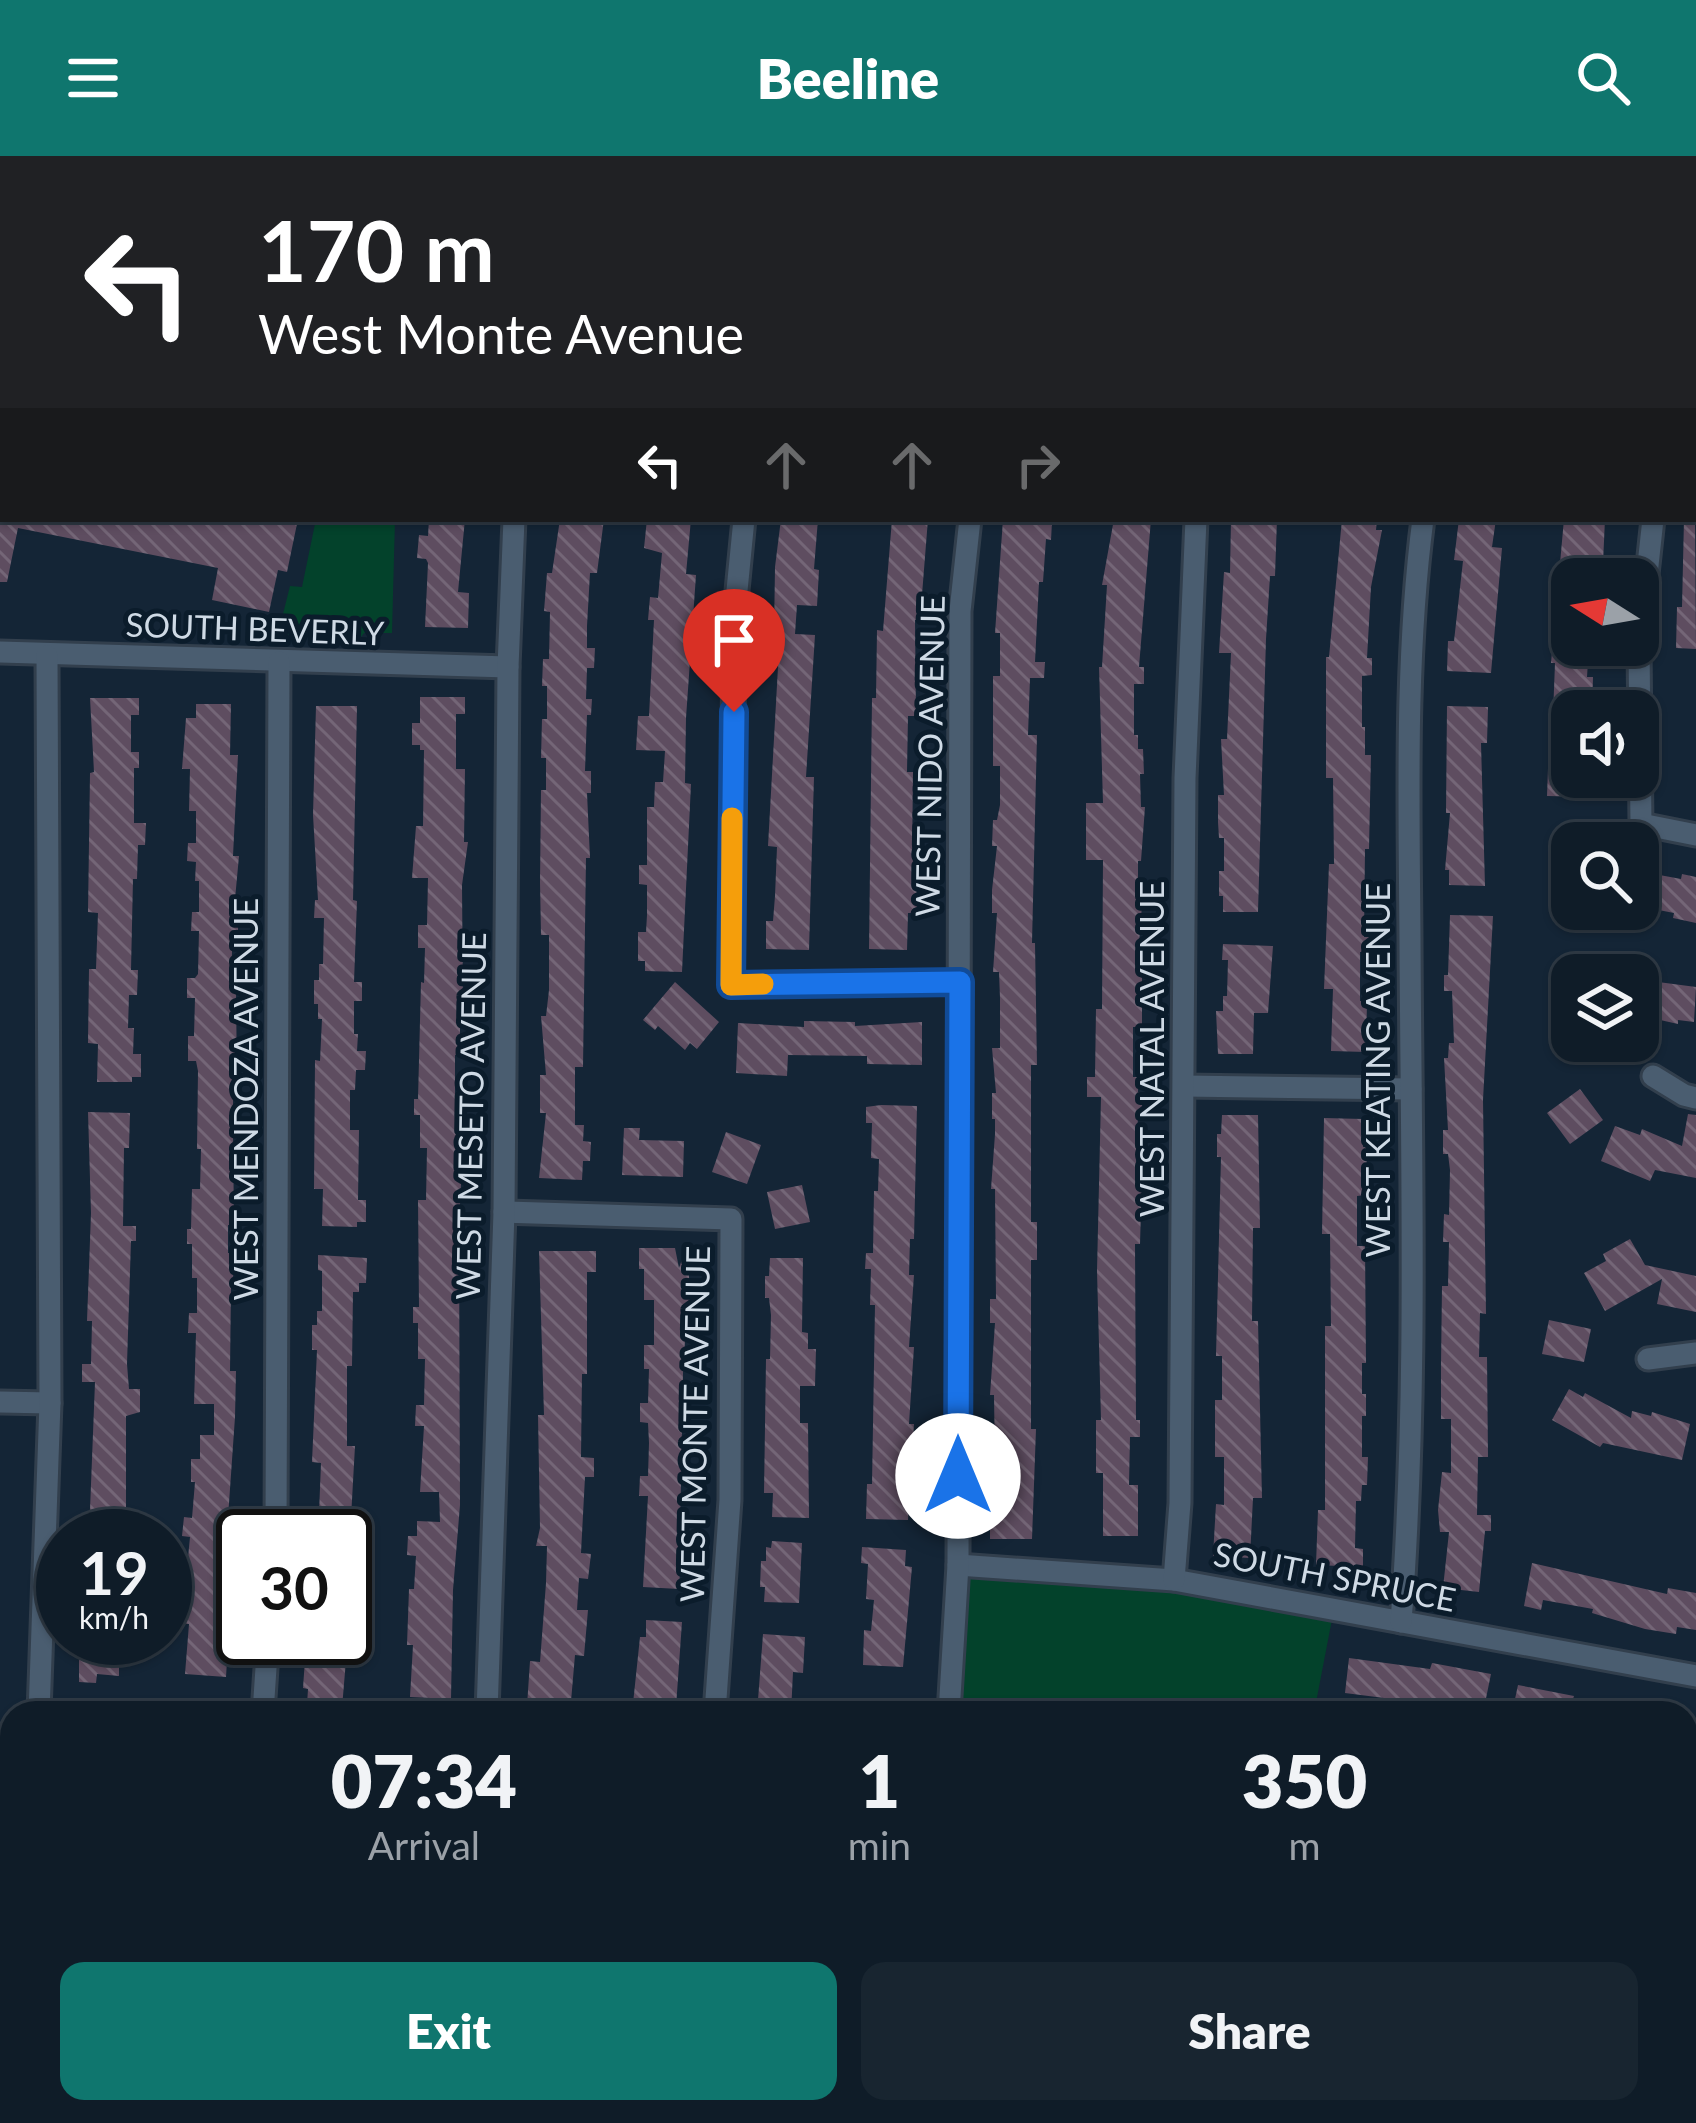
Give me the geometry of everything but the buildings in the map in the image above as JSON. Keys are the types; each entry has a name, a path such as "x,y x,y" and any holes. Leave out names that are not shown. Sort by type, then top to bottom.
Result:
{"street":[{"name":"WEST MESETO AVENUE","path":"488,1701 504,1212 508,667 514,522"},
{"path":"744,522 734,621 731,985 960,982"},
{"name":"WEST NIDO AVENUE","path":"950,1701 958,1565 960,611 970,522"},
{"name":"WEST NATAL AVENUE","path":"1174,1580 1180,1504 1184,778 1196,522"},
{"name":"WEST KEATING AVENUE","path":"1401,1622 1409,1499 1408,801 1417,570 1424,522"},
{"path":"1653,522 1640,648 1641,824 1696,835"},
{"name":"SOUTH BEVERLY","path":"0,652 508,667"},
{"path":"39,1701 50,1403 47,656"},
{"name":"WEST MENDOZA AVENUE","path":"276,1509 279,662"},
{"path":"1653,1076 1684,1096 1696,1098"},
{"path":"1184,1087 1411,1089"},
{"name":"WEST MONTE AVENUE","path":"504,1212 731,1219 730,1500 717,1701"},
{"path":"1648,1359 1696,1353"},
{"path":"0,1402 50,1403"},
{"name":"SOUTH SPRUCE","path":"958,1565 1174,1580 1696,1676"},
{"path":"264,1701 266,1665"}],"green space":[{"path":"315,522 395,522 392,633 361,637 278,634 290,586 302,587"},
{"path":"958,1565 1174,1580 1334,1609 1316,1701 950,1701"}],"slow traffic":[{"path":"732,818 731,985 763,984"}],"route":[{"path":"734,712 731,985 960,982 958,1476"}]}
